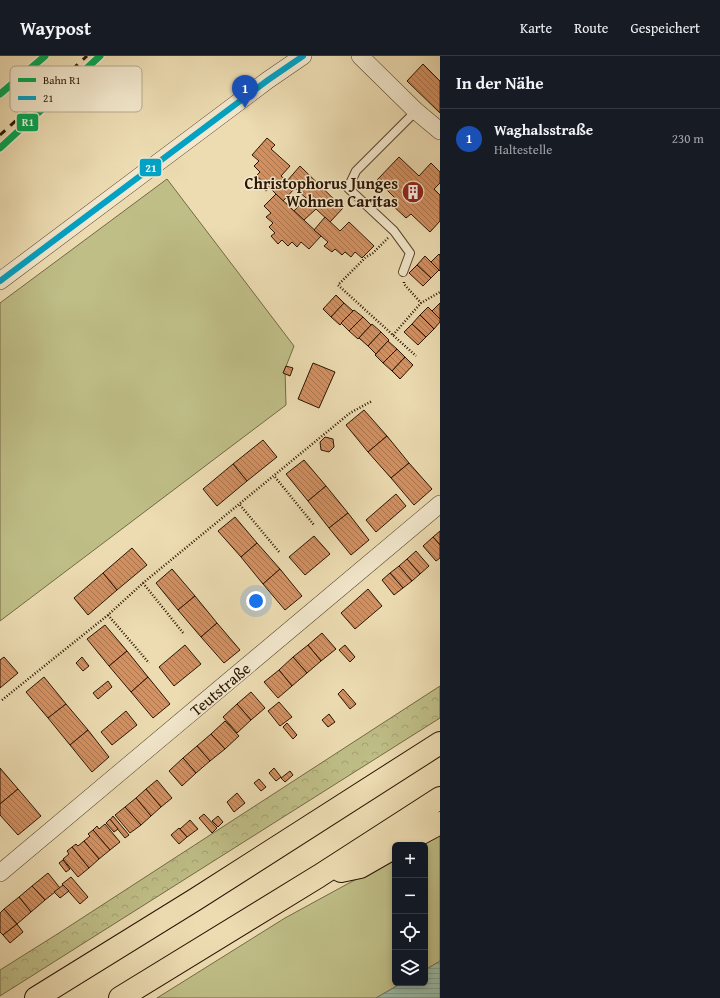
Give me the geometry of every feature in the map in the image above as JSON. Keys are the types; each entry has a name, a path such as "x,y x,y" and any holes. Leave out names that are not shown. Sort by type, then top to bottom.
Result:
{"highway":[{"path":"36,998 196,899 440,743"},
{"path":"120,998 319,876 440,798"},
{"path":"405,842 440,823"},
{"path":"319,876 360,867 392,850"}],"street":[{"path":"0,281 288,64 302,56"},
{"path":"360,56 416,111 440,131"},
{"name":"Teutstraße","path":"0,873 440,504"}],"lane":[{"path":"403,272 410,253 394,231 348,188 356,171 416,111"}],"path":[{"path":"394,231 338,286 416,356"},
{"path":"403,272 404,284 420,303"},
{"path":"393,335 420,303 440,292"},
{"path":"2,700 108,615 143,583 275,477 350,413 372,400"},
{"path":"275,477 314,525"},
{"path":"240,505 280,553"},
{"path":"143,583 184,634"},
{"path":"108,615 149,664"}],"green space":[{"path":"167,179 294,346 285,369 286,405 0,621 0,303"},
{"path":"440,686 440,718 0,996 0,970"},
{"path":"440,833 440,961 428,968 428,842 424,842"},
{"path":"392,860 392,986 397,986 376,998 157,998 285,918"}],"shaded area":[{"path":"440,961 440,998 376,998 397,986 428,986 428,968"}],"building":[{"path":"423,64 440,81 440,113 407,81"},
{"path":"267,138 275,145 271,149 290,166 281,176 295,188 283,201 270,188 266,191 259,185 262,181 256,176 260,172 254,166 259,161 252,155"},
{"name":"Christophorus Junges Wohnen Caritas","path":"399,157 419,176 431,163 440,172 440,183 434,189 440,195 440,221 430,232 411,214 406,218 391,204 396,199 377,180"},
{"path":"300,166 343,208 330,222 316,209 304,220 294,211 306,198 287,181"},
{"path":"276,194 321,236 309,249 301,242 297,247 292,242 288,246 282,240 278,244 271,236 275,233 269,227 273,223 266,217 271,213 264,206"},
{"path":"325,217 340,231 349,222 374,246 362,258 355,252 351,257 345,252 342,255 335,249 332,252 324,246 328,242 314,230"},
{"path":"439,254 440,255 440,271 431,262"},
{"path":"425,256 439,270 431,278 417,265"},
{"path":"417,265 431,278 423,286 409,273"},
{"path":"336,295 344,303 331,317 323,309"},
{"path":"344,303 353,311 340,325 331,317"},
{"path":"440,303 440,319 432,311"},
{"path":"428,307 440,319 440,322 434,329 420,315"},
{"path":"354,310 363,317 349,331 341,323"},
{"path":"420,315 434,329 426,337 412,324"},
{"path":"363,317 371,325 358,339 349,331"},
{"path":"372,324 381,332 368,346 359,338"},
{"path":"412,324 426,337 418,345 404,332"},
{"path":"381,332 389,340 376,354 368,346"},
{"path":"388,341 397,349 383,363 375,355"},
{"path":"397,349 405,357 392,371 383,363"},
{"path":"405,357 413,365 400,379 392,371"},
{"path":"313,363 335,372 319,408 298,399"},
{"path":"286,366 293,368 290,376 283,373"},
{"path":"364,410 387,436 368,452 346,425"},
{"path":"387,436 409,463 391,478 368,452"},
{"path":"325,437 333,439 334,447 329,452 321,450 320,442"},
{"path":"263,440 277,457 247,481 233,464"},
{"path":"304,460 326,486 308,501 286,474"},
{"path":"409,463 432,489 414,505 391,478"},
{"path":"233,464 247,481 217,506 203,489"},
{"path":"326,486 348,513 329,528 308,501"},
{"path":"396,494 406,506 376,532 366,520"},
{"path":"348,513 369,540 351,555 329,528"},
{"path":"235,517 257,543 241,557 218,531"},
{"path":"440,531 440,545 433,537"},
{"path":"314,536 330,554 305,575 289,557"},
{"path":"433,537 440,545 440,558 436,561 423,546"},
{"path":"257,543 280,569 263,584 241,557"},
{"path":"132,548 147,565 117,590 103,573"},
{"path":"416,551 429,566 420,574 407,559"},
{"path":"407,559 420,574 412,581 399,566"},
{"path":"399,566 412,581 403,588 390,573"},
{"path":"172,569 195,596 178,610 156,583"},
{"path":"280,569 302,596 285,610 263,584"},
{"path":"103,573 117,590 88,615 74,598"},
{"path":"390,573 403,588 394,595 382,580"},
{"path":"368,589 382,606 355,629 341,613"},
{"path":"195,596 217,623 201,637 178,610"},
{"path":"217,623 240,650 224,663 201,637"},
{"path":"105,625 127,651 109,666 87,639"},
{"path":"322,633 336,649 321,661 308,645"},
{"path":"185,645 201,664 174,686 159,667"},
{"path":"308,645 321,661 307,673 293,657"},
{"path":"345,645 355,657 350,662 339,650"},
{"path":"127,651 148,677 131,692 109,666"},
{"path":"4,657 18,673 0,688 0,660"},
{"path":"82,657 89,666 83,671 76,663"},
{"path":"293,657 307,673 292,686 279,670"},
{"path":"279,670 292,686 278,698 264,682"},
{"path":"44,677 66,704 48,718 26,692"},
{"path":"148,677 170,704 153,718 131,692"},
{"path":"108,681 112,687 98,699 93,693"},
{"path":"343,689 356,704 350,709 338,694"},
{"path":"251,692 265,708 251,720 237,704"},
{"path":"279,702 292,717 280,726 268,711"},
{"path":"66,704 88,730 70,745 48,718"},
{"path":"237,704 251,720 237,733 223,717"},
{"path":"126,711 137,725 112,745 101,732"},
{"path":"329,714 335,722 328,727 322,720"},
{"path":"225,721 239,736 225,749 211,734"},
{"path":"287,723 297,735 293,739 283,727"},
{"path":"88,730 109,757 92,772 70,745"},
{"path":"211,734 225,749 210,761 197,746"},
{"path":"197,746 210,761 196,773 183,758"},
{"path":"183,758 196,773 182,786 169,771"},
{"path":"0,768 18,789 0,804"},
{"path":"274,768 281,777 276,781 269,773"},
{"path":"290,771 293,775 285,782 281,778"},
{"path":"259,779 266,787 261,791 254,783"},
{"path":"157,780 172,798 161,807 146,789"},
{"path":"18,789 41,816 18,835 0,815 0,804"},
{"path":"146,789 161,807 151,816 136,798"},
{"path":"237,793 245,803 234,812 227,802"},
{"path":"136,798 151,816 141,825 125,807"},
{"path":"125,807 141,825 130,833 115,815"},
{"path":"204,814 217,828 212,833 199,818"},
{"path":"113,816 129,835 125,838 110,820"},
{"path":"218,816 223,822 218,827 212,821"},
{"path":"110,819 118,829 114,832 106,823"},
{"path":"190,820 198,829 187,837 180,829"},
{"path":"105,824 120,842 110,850 93,830 97,826 99,829"},
{"path":"179,828 187,837 179,844 171,835"},
{"path":"93,830 110,850 99,859 84,841 90,836 88,834"},
{"path":"84,841 99,859 89,868 72,847 76,844 78,846"},
{"path":"72,847 89,868 78,877 63,859 69,854 67,851"},
{"path":"63,860 70,869 66,872 59,863"},
{"path":"48,873 60,888 45,900 32,886"},
{"path":"71,877 88,897 80,904 62,884"},
{"path":"63,885 69,891 60,898 54,892"},
{"path":"32,886 45,900 31,912 19,897"},
{"path":"19,897 31,912 17,924 4,909"},
{"path":"4,909 17,924 3,935 0,932 0,913"},
{"path":"17,924 23,932 10,943 3,935"}],"railway":[{"path":"76,66 87,56"},
{"path":"89,66 100,56"},
{"path":"0,135 25,112"},
{"path":"0,148 39,112"}],"rail line":[{"name":"R1","path":"33,66 45,56"},
{"name":"R1","path":"89,66 100,56"},
{"name":"R1","path":"0,94 10,86"},
{"name":"R1","path":"0,148 39,112"}],"transit line":[{"name":"21","path":"0,281 268,80 303,56"}],"place":[{"name":"Waghalsstraße","path":"245,108"},
{"name":"Christophorus Junges Wohnen Caritas","path":"413,192"}]}
